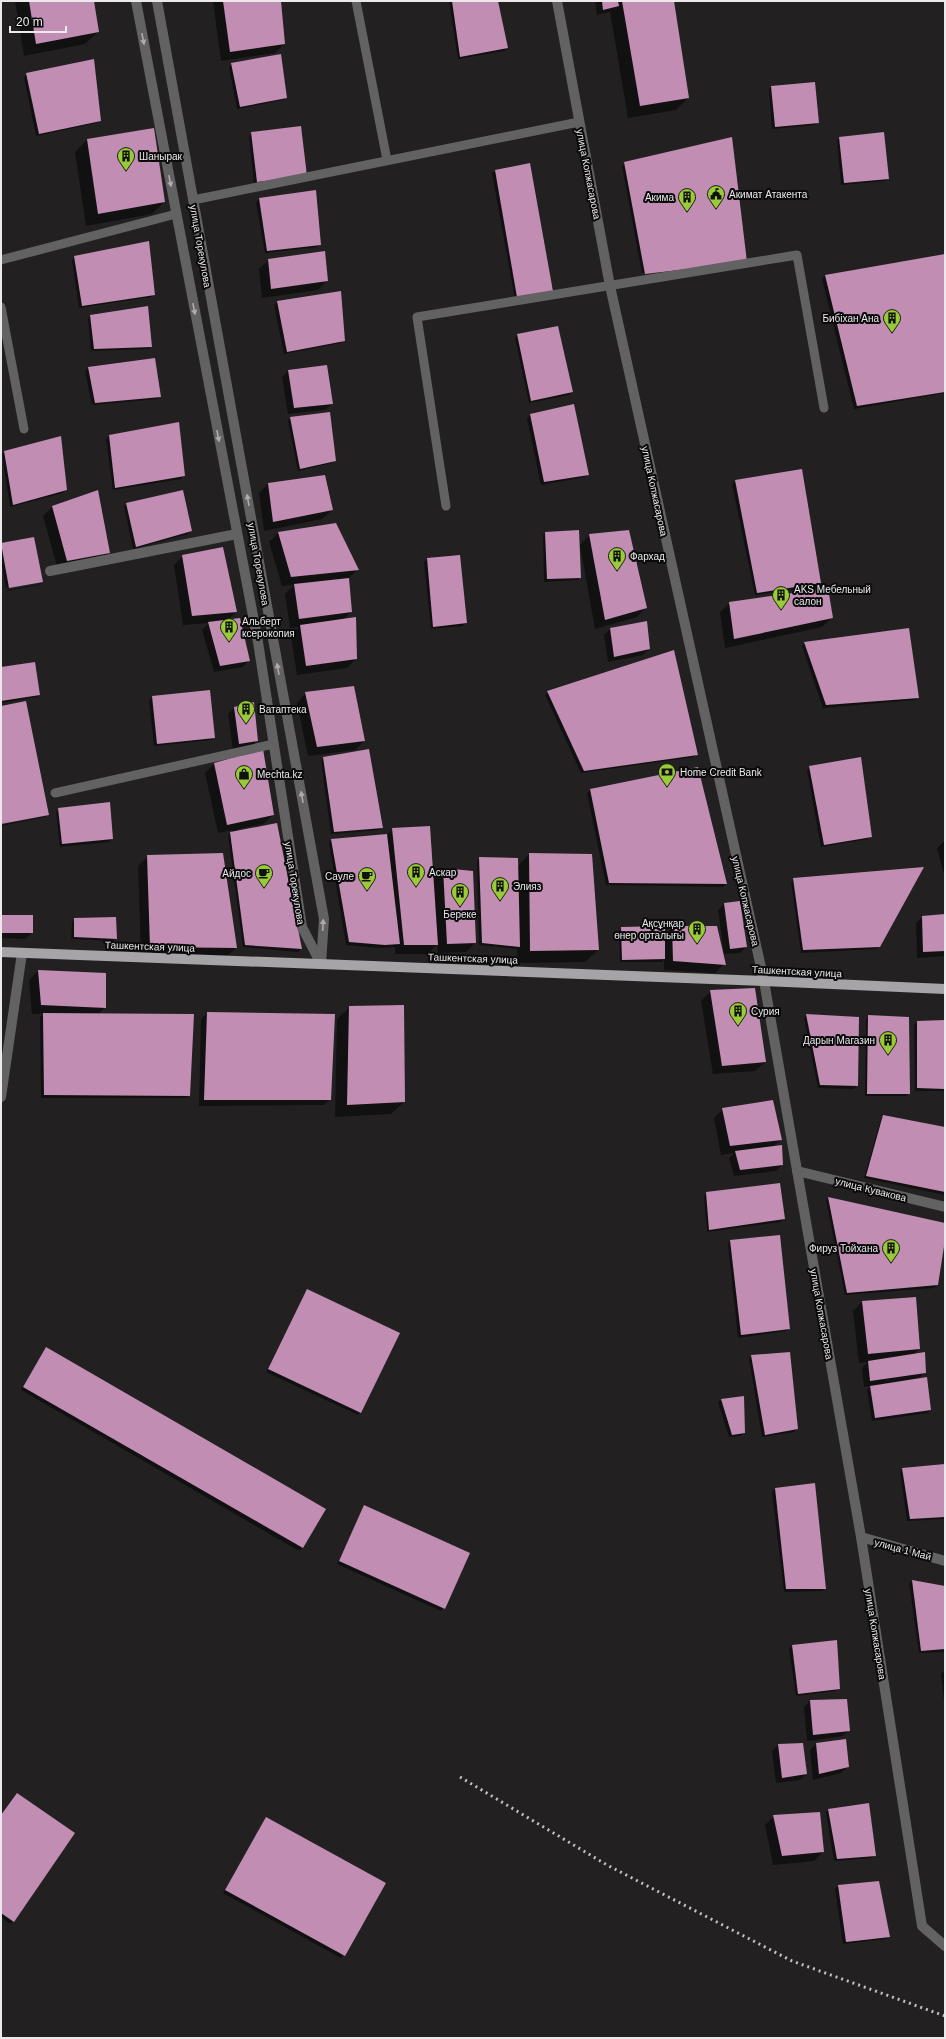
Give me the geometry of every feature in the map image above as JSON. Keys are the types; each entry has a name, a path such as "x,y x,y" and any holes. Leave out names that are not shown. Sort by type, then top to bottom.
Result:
{"main road":[{"name":"Ташкентская улица","path":"1,952 764,981 945,990"}],"street":[{"name":"улица Торекулова","path":"136,1 258,642 302,927 321,964"},
{"name":"улица Торекулова","path":"157,1 324,919 321,964"},
{"name":"улица Копжасарова","path":"557,1 610,286 764,981 860,1537 922,1926 945,1946"},
{"path":"50,571 237,534"},
{"path":"1,1097 22,953"},
{"name":"улица Кувакова","path":"797,1171 945,1207"},
{"name":"улица 1 Май","path":"860,1537 945,1561"}],"lane":[{"path":"356,1 387,160"},
{"path":"193,200 579,122"},
{"path":"1,260 176,214"},
{"path":"446,506 417,317 797,255 824,408"},
{"path":"1,307 24,429"},
{"path":"55,793 274,744"}],"building":[{"path":"29,1 94,1 99,32 36,44"},
{"path":"223,1 281,1 285,44 230,52"},
{"path":"452,1 498,1 508,48 460,57"},
{"path":"602,1 618,1 619,6 603,10"},
{"path":"622,1 674,1 689,98 640,106"},
{"path":"281,54 287,98 240,107 231,63"},
{"path":"94,59 101,121 39,134 26,73"},
{"path":"815,82 819,123 775,127 771,86"},
{"path":"301,126 307,176 257,182 251,132"},
{"name":"Шанырак","path":"154,128 165,202 98,214 87,139"},
{"path":"884,132 889,179 844,183 839,137"},
{"name":"Акима","path":"732,137 747,262 645,274 624,162"},
{"path":"530,163 554,297 518,303 495,170"},
{"path":"316,190 321,245 267,251 259,198"},
{"path":"149,241 155,295 82,306 74,256"},
{"path":"325,251 328,281 271,289 268,259"},
{"name":"Бибіхан Ана","path":"945,254 945,392 857,406 825,275"},
{"path":"341,291 345,341 287,352 277,301"},
{"path":"148,306 152,347 94,349 90,315"},
{"path":"558,326 573,392 531,401 517,334"},
{"path":"155,358 161,397 95,403 88,367"},
{"path":"327,365 333,404 294,408 288,370"},
{"path":"574,404 589,475 544,482 530,414"},
{"path":"330,412 336,461 300,469 290,417"},
{"path":"179,422 185,476 115,488 109,435"},
{"path":"61,436 67,490 13,505 4,451"},
{"path":"802,469 821,583 757,593 735,480"},
{"path":"325,475 333,510 273,522 268,483"},
{"path":"98,490 110,553 67,561 52,506"},
{"path":"183,490 192,531 136,547 126,503"},
{"path":"336,523 359,570 291,577 278,532"},
{"path":"579,530 581,578 547,579 545,532"},
{"name":"Фархад","path":"629,530 647,608 605,620 589,534"},
{"path":"34,537 43,582 9,588 1,543"},
{"path":"223,547 237,612 192,616 182,555"},
{"path":"460,555 467,623 433,627 427,558"},
{"path":"349,578 352,612 299,619 294,584"},
{"name":"AKS Мебельный салон","path":"828,588 833,618 734,639 729,602"},
{"path":"356,617 357,659 306,666 300,625"},
{"name":"Альберт ксерокопия","path":"240,618 250,661 220,666 208,622"},
{"path":"647,621 650,649 614,657 610,628"},
{"path":"909,628 919,698 826,705 804,642"},
{"path":"674,650 698,755 584,771 547,691"},
{"path":"35,662 40,695 1,701 1,667"},
{"path":"354,686 365,741 317,747 305,692"},
{"path":"210,690 215,738 157,744 152,696"},
{"path":"26,701 49,815 1,824 1,706"},
{"name":"Ватаптека","path":"254,702 258,741 239,744 234,707"},
{"name":"Mechta.kz","path":"263,749 274,815 227,825 214,763"},
{"path":"369,749 383,828 334,832 323,757"},
{"path":"861,757 872,837 824,845 809,766"},
{"path":"698,767 727,884 609,883 590,789"},
{"path":"110,802 113,839 62,844 58,808"},
{"name":"Айдос","path":"277,823 302,949 245,945 230,832"},
{"name":"Аскар","path":"430,826 438,945 404,945 392,828"},
{"name":"Сауле","path":"387,834 400,944 385,945 349,942 331,839"},
{"path":"223,853 237,948 150,947 147,855"},
{"path":"529,853 592,854 599,950 530,951"},
{"name":"Элияз","path":"479,857 518,858 520,947 482,943"},
{"path":"924,867 880,947 803,950 793,878"},
{"name":"Береке","path":"443,868 473,871 476,943 447,944"},
{"path":"740,901 747,947 730,949 724,903"},
{"path":"945,914 945,951 923,952 922,916"},
{"path":"1,915 33,915 33,933 1,933"},
{"path":"116,917 117,939 74,937 74,918"},
{"path":"665,926 665,959 622,960 621,927"},
{"name":"Ақсұнқар өнер орталығы","path":"672,926 717,926 726,965 673,961"},
{"path":"38,970 106,973 106,1008 41,1005"},
{"name":"Сурия","path":"755,988 766,1062 722,1066 710,990"},
{"path":"404,1005 405,1102 347,1105 349,1006"},
{"path":"207,1012 335,1014 331,1100 204,1100"},
{"path":"43,1013 194,1014 190,1096 44,1095"},
{"path":"806,1014 859,1017 858,1086 820,1085"},
{"name":"Дарын Магазин","path":"868,1015 909,1017 910,1094 867,1094"},
{"path":"945,1020 945,1089 917,1088 917,1021"},
{"path":"773,1100 782,1140 730,1146 722,1108"},
{"path":"883,1115 945,1127 945,1192 866,1176"},
{"path":"782,1145 783,1165 740,1170 735,1151"},
{"path":"780,1183 785,1219 709,1230 706,1192"},
{"name":"Фируз Тойхана","path":"828,1197 945,1223 945,1240 938,1285 847,1293"},
{"path":"780,1235 790,1329 741,1335 730,1240"},
{"path":"307,1289 400,1333 361,1413 268,1369"},
{"path":"916,1297 920,1349 868,1354 862,1301"},
{"path":"46,1347 326,1509 303,1548 23,1387"},
{"path":"790,1352 798,1429 765,1435 751,1355"},
{"path":"925,1352 926,1373 870,1381 868,1361"},
{"path":"927,1377 931,1410 875,1418 870,1386"},
{"path":"744,1396 745,1433 732,1435 721,1399"},
{"path":"945,1464 945,1517 910,1519 902,1468"},
{"path":"815,1483 826,1589 786,1589 775,1488"},
{"path":"364,1505 470,1553 445,1609 339,1561"},
{"path":"912,1580 945,1586 945,1649 921,1651"},
{"path":"837,1640 840,1689 798,1694 792,1645"},
{"path":"847,1699 850,1731 813,1735 810,1700"},
{"path":"846,1739 849,1767 819,1774 816,1743"},
{"path":"803,1743 807,1774 782,1778 778,1744"},
{"path":"17,1793 75,1833 14,1922 1,1913 1,1815"},
{"path":"869,1803 876,1856 837,1859 828,1809"},
{"path":"820,1812 824,1852 782,1856 773,1815"},
{"path":"266,1817 386,1883 345,1956 225,1890"},
{"path":"879,1881 890,1937 846,1942 838,1885"}],"railway":[{"path":"460,1777 607,1865 792,1961 945,2016"}],"place":[{"name":"Шанырак","path":"126,171"},
{"name":"Акимат Атакента","path":"716,209"},
{"name":"Акима","path":"687,212"},
{"name":"Бибіхан Ана","path":"892,333"},
{"name":"Фархад","path":"617,571"},
{"name":"AKS Мебельный салон","path":"781,610"},
{"name":"Альберт ксерокопия","path":"229,642"},
{"name":"Ватаптека","path":"246,724"},
{"name":"Home Credit Bank","path":"667,787"},
{"name":"Mechta.kz","path":"244,789"},
{"name":"Аскар","path":"416,887"},
{"name":"Айдос","path":"264,888"},
{"name":"Сауле","path":"367,891"},
{"name":"Элияз","path":"500,901"},
{"name":"Береке","path":"460,907"},
{"name":"Ақсұнқар өнер орталығы","path":"697,944"},
{"name":"Сурия","path":"738,1026"},
{"name":"Дарын Магазин","path":"888,1055"},
{"name":"Фируз Тойхана","path":"891,1263"}]}
